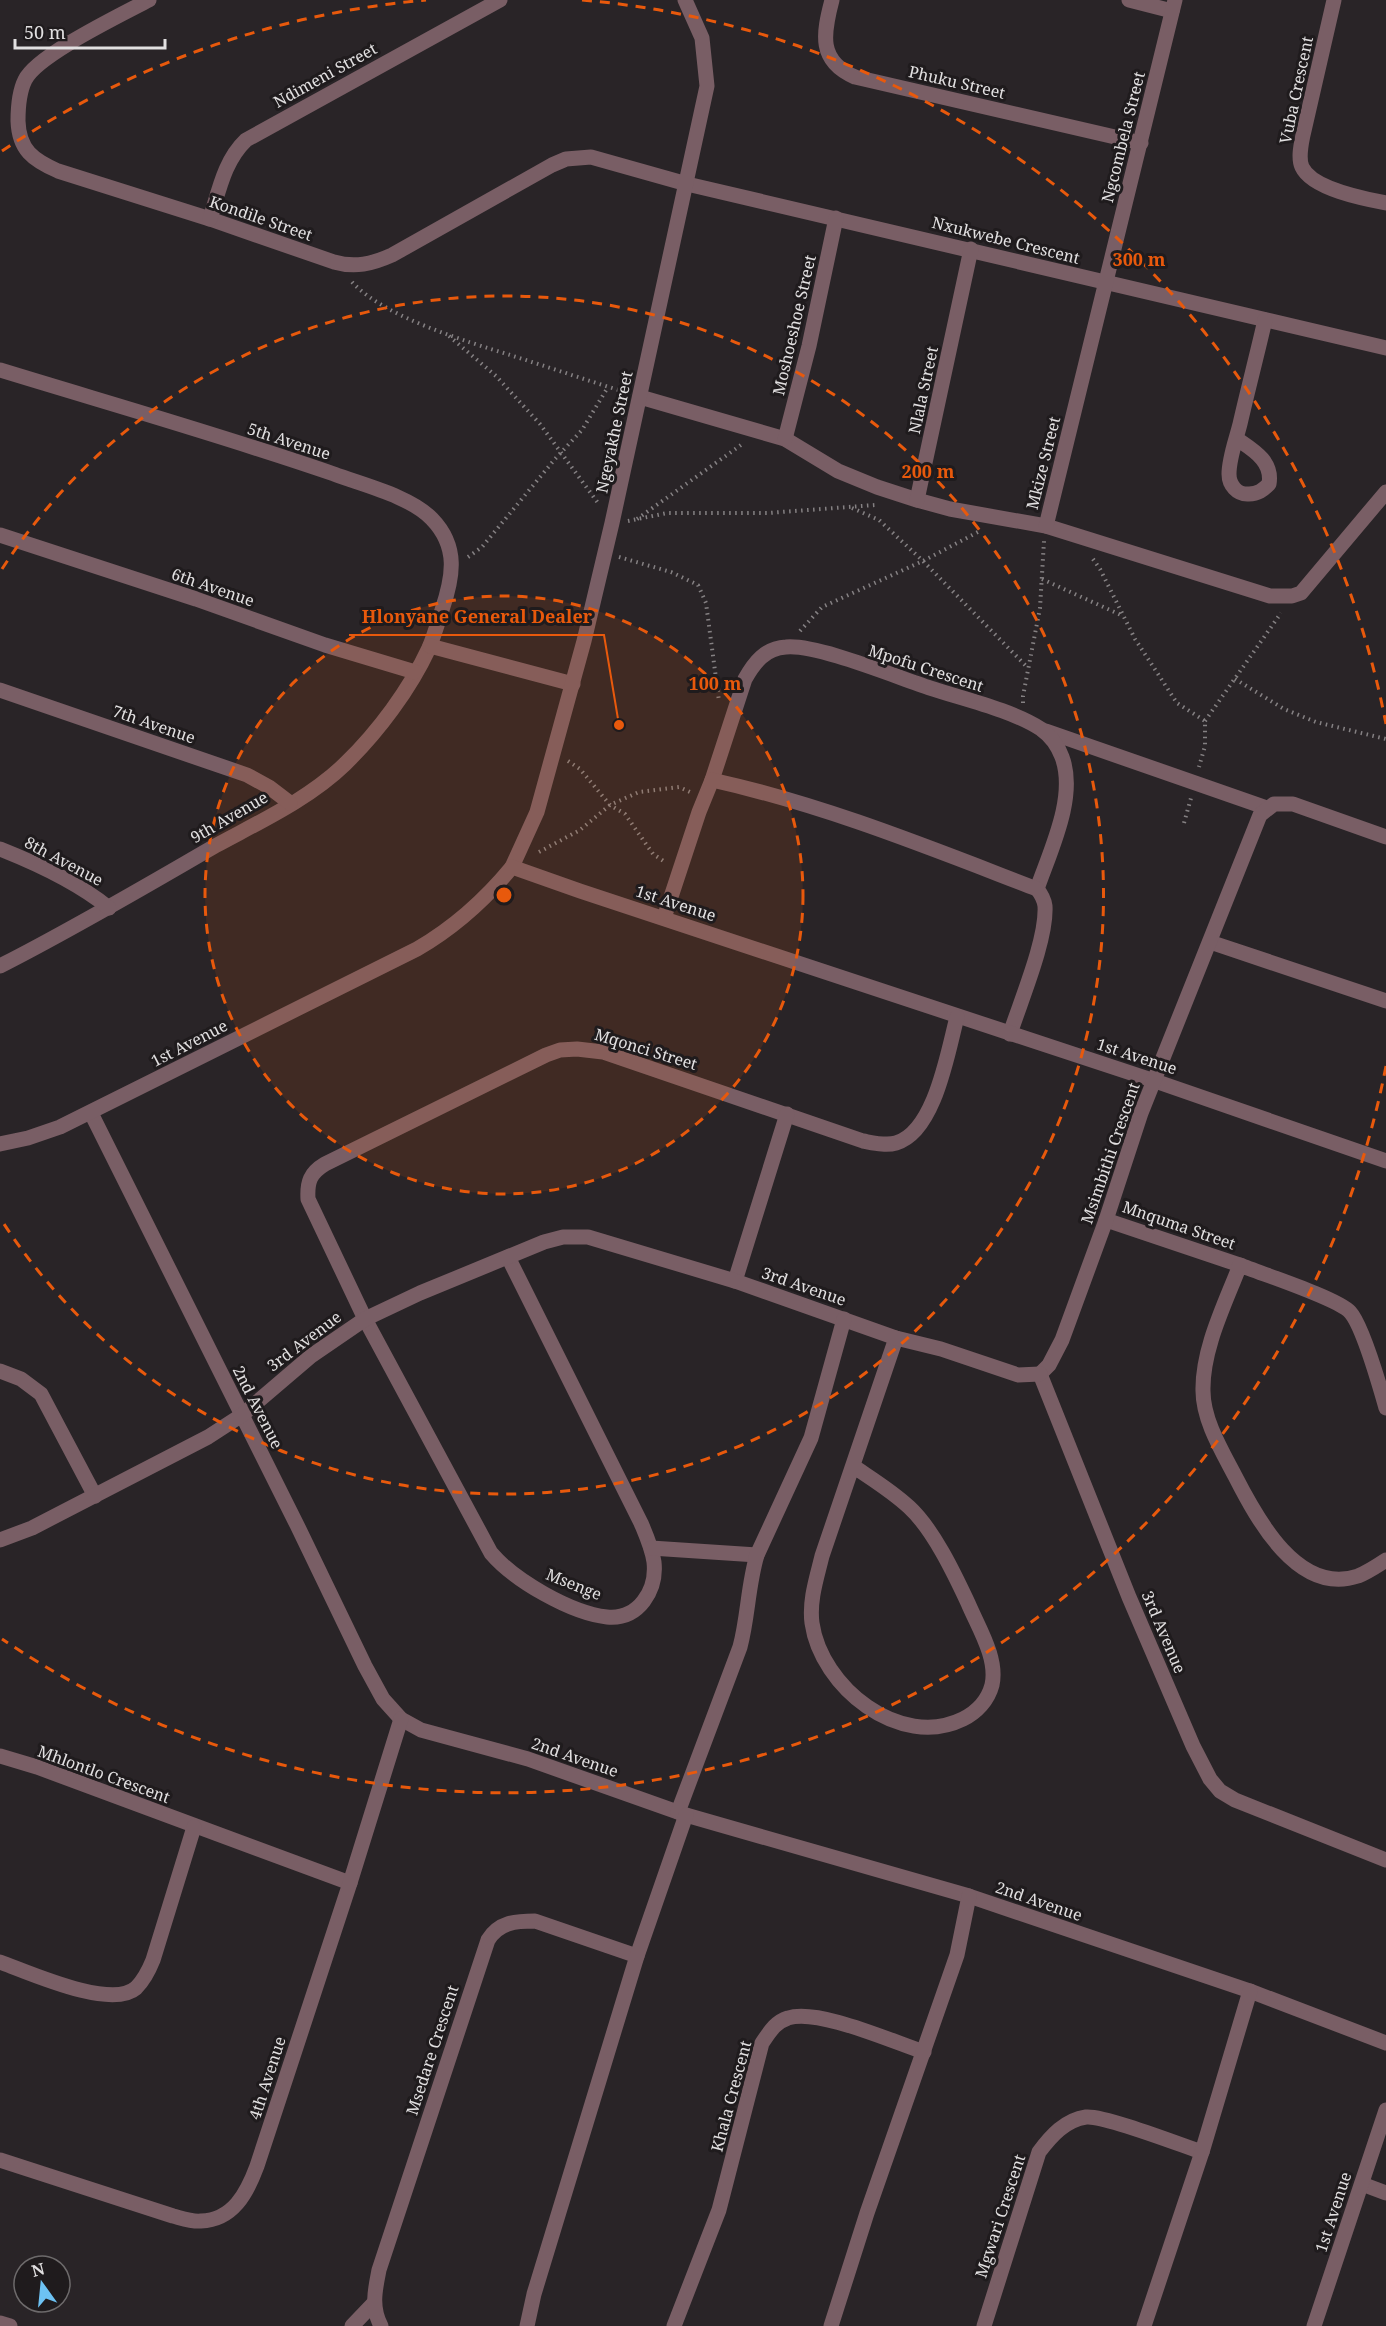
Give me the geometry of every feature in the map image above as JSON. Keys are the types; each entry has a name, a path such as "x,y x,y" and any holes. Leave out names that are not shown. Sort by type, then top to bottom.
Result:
{"street":[{"name":"Kondile Street","path":"149,0 55,52 33,68 25,80 18,109 18,127 26,152 34,159 58,171 349,266 375,262 392,255 566,159 591,157 687,184"},
{"name":"Ndimeni Street","path":"210,219 226,169 234,152 246,141 500,0"},
{"name":"Ngeyakhe Street","path":"512,867 537,812 573,684 612,523 707,86 702,38 685,0"},
{"name":"Phuku Street","path":"832,0 827,21 827,51 832,63 842,72 855,77 1141,143"},
{"path":"1129,0 1173,5"},
{"name":"Vuba Crescent","path":"1334,0 1303,135 1300,155 1302,167 1316,182 1386,203"},
{"name":"Ngcombela Street","path":"1106,283 1173,5"},
{"name":"Nxukwebe Crescent","path":"687,184 1386,348"},
{"name":"Moshoeshoe Street","path":"785,439 809,346 836,218"},
{"name":"Nlala Street","path":"917,500 971,249"},
{"name":"Mkize Street","path":"917,500 1046,526 1106,283"},
{"path":"1237,439 1265,320"},
{"name":"5th Avenue","path":"0,370 297,462 402,500 431,518 440,529 450,552 452,581 430,646"},
{"path":"640,397 785,439 838,471 917,500"},
{"path":"1046,526 1262,594 1282,597 1292,596 1308,586 1386,492"},
{"name":"6th Avenue","path":"0,535 196,599 325,645 415,672"},
{"path":"430,646 573,684"},
{"name":"9th Avenue","path":"0,966 109,908 323,782 345,764 371,736 430,646"},
{"path":"664,918 745,679 751,668 765,654 785,647"},
{"name":"Mpofu Crescent","path":"785,647 827,654 1024,720 1041,729 1051,738 1060,753 1066,774 1065,806 1037,889"},
{"name":"7th Avenue","path":"0,690 247,775 269,787 290,803"},
{"path":"1041,729 1267,808 1274,804 1293,804 1386,837"},
{"path":"712,780 795,800 852,819 1037,889 1043,896 1045,904 1044,924 1010,1034"},
{"name":"Msimbithi Crescent","path":"1040,1374 1049,1365 1062,1340 1106,1220 1127,1149 1254,828 1260,815 1267,808"},
{"name":"8th Avenue","path":"0,849 68,881 109,908"},
{"name":"1st Avenue","path":"0,1144 28,1138 91,1113 417,949 462,920 492,891 512,867 957,1017 1155,1081 1386,1161"},
{"path":"1210,942 1386,1001"},
{"name":"Mqonci Street","path":"364,1319 308,1199 308,1182 311,1176 325,1164 465,1093 560,1050 589,1049 864,1141 896,1143 917,1129 926,1115 936,1091 957,1017"},
{"name":"2nd Avenue","path":"91,1113 365,1666 383,1700 401,1719 422,1730 528,1759 682,1813 969,1896 1250,1990 1386,2043"},
{"path":"735,1281 787,1114"},
{"name":"Mnquma Street","path":"1106,1220 1240,1265 1345,1307 1352,1313 1361,1334 1386,1408"},
{"name":"3rd Avenue","path":"0,1540 32,1528 208,1437 242,1415 311,1356 364,1319 420,1293 544,1242 563,1237 588,1237 735,1281 896,1338 941,1349 1018,1375 1040,1374 1129,1596 1193,1746 1210,1779 1220,1791 1235,1800 1386,1860"},
{"name":"Msenge","path":"364,1319 478,1531 502,1566 543,1593 583,1610 608,1617 623,1616 644,1603 651,1590 654,1576 651,1548 641,1522 508,1257"},
{"name":"Mnquma Street","path":"1240,1265 1219,1319 1203,1379 1205,1408 1229,1465 1251,1508 1269,1536 1288,1556 1312,1573 1336,1579 1356,1577 1386,1560"},
{"path":"527,2326 534,2294 637,1956 682,1813 740,1647 747,1622 753,1568 757,1555 811,1438 844,1319"},
{"path":"853,1466 892,1493 923,1523 962,1591 984,1640 991,1659 992,1684 986,1699 974,1713 952,1724 924,1727 900,1723 874,1711 854,1698 838,1680 815,1638 811,1608 822,1556 896,1338"},
{"path":"0,1371 21,1379 41,1394 95,1496"},
{"path":"651,1548 757,1555"},
{"name":"4th Avenue","path":"0,2160 173,2216 200,2222 219,2218 240,2201 250,2186 257,2166 401,1719"},
{"name":"Mhlontlo Crescent","path":"0,1756 37,1767 350,1883"},
{"path":"0,1962 98,1995 116,1994 135,1989 146,1976 153,1960 194,1827"},
{"path":"831,2326 957,1955 969,1896"},
{"name":"Msedare Crescent","path":"381,2326 375,2315 374,2295 383,2259 488,1940 494,1930 504,1924 535,1921 637,1956"},
{"path":"1144,2326 1202,2152 1250,1990"},
{"name":"Khala Crescent","path":"674,2326 719,2210 762,2043 775,2025 789,2017 822,2017 924,2052"},
{"name":"1st Avenue","path":"1314,2326 1386,2110"},
{"name":"Mgwari Crescent","path":"984,2326 1039,2152 1058,2130 1073,2121 1094,2117 1202,2152"},
{"path":"1362,2184 1386,2193"},
{"path":"352,2326 374,2303"},
{"path":"0,2323 10,2326"}],"path":[{"path":"334,262 359,290 399,314 449,336 640,397"},
{"path":"449,336 503,384 540,424 612,523 667,513 768,513 884,504"},
{"path":"452,568 482,548 582,430 608,387"},
{"path":"637,519 738,445 750,444"},
{"path":"852,507 879,520 1029,668"},
{"path":"785,647 822,607 923,561 982,530 999,518"},
{"path":"1024,720 1023,696 1040,608 1046,526"},
{"path":"1075,535 1100,568 1135,639 1177,703 1205,721"},
{"path":"605,554 671,572 698,585 706,603 719,703"},
{"path":"1042,579 1123,616"},
{"path":"1184,823 1205,746 1205,721 1292,596"},
{"path":"1235,679 1284,709 1316,722 1386,739"},
{"path":"554,752 580,769 610,805 625,814 653,854 680,873"},
{"path":"512,867 580,830 610,805 639,792 679,787 704,799"}],"place":[{"name":"Hlonyane General Dealer","path":"619,725"}]}
